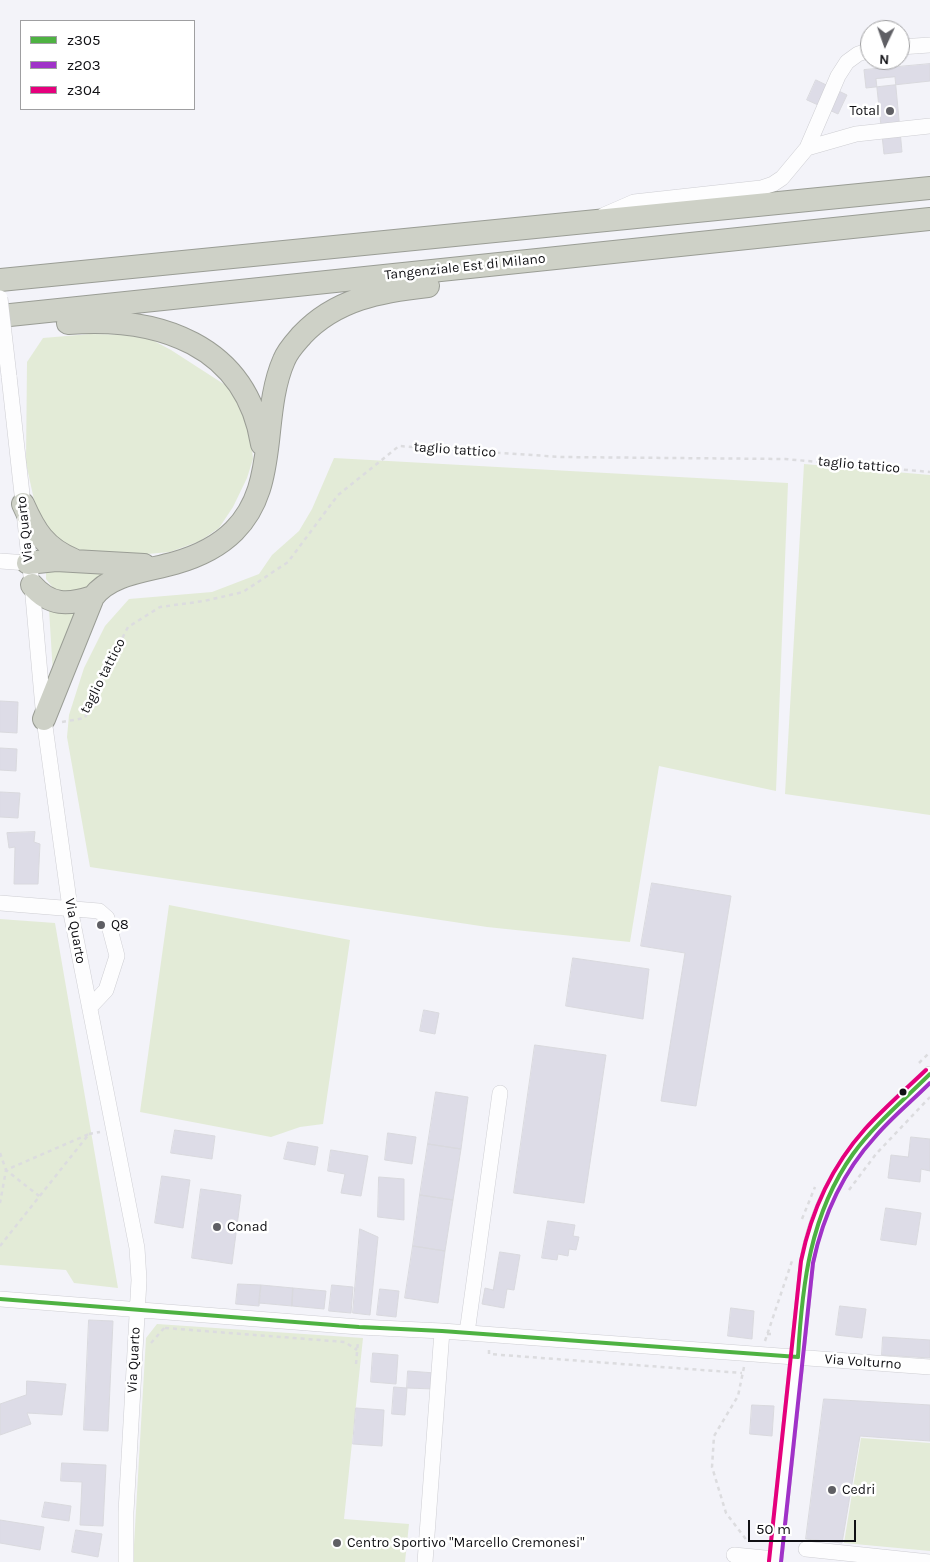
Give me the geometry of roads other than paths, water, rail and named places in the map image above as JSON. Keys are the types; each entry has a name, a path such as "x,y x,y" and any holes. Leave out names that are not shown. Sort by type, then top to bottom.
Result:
{"highway":[{"path":"0,280 930,188"},
{"name":"Tangenziale Est di Milano","path":"0,316 930,219"},
{"path":"45,724 93,597 101,588 111,582 202,553 220,543 244,518 254,502 261,485 275,390 284,359 293,345 306,331 332,310 357,299 378,293 499,276 621,250"},
{"path":"0,275 28,277"},
{"path":"0,329 82,322 116,322 163,332 202,349 219,360 232,373 248,399 258,428 264,469"},
{"path":"23,504 34,528 40,535 60,553 79,562"},
{"path":"28,563 56,560 165,566"},
{"path":"32,585 42,595 55,602 71,603 93,597"}],"street":[{"path":"910,46 930,44"},
{"path":"588,222 634,202 770,186 784,176 807,148 838,76 847,62 860,53"},
{"path":"807,148 856,134 930,126"},
{"name":"Via Quarto","path":"0,298 28,563 32,585 45,724 70,908 137,1248 139,1280 126,1517 126,1562"},
{"path":"0,561 28,563"},
{"path":"0,903 99,911 108,918 117,956 106,990 90,1007"},
{"path":"734,1555 775,1560 807,1262 815,1228 825,1201 853,1154 870,1133 930,1074"},
{"path":"467,1333 500,1093"},
{"name":"Via Volturno","path":"0,1299 358,1327 442,1331 930,1367"},
{"path":"425,1562 442,1331"},
{"path":"806,1549 929,1562"}],"place":[{"name":"Total","path":"890,111"},
{"name":"Q8","path":"101,925"},
{"name":"Conad","path":"217,1227"},
{"name":"Cedri","path":"832,1490"},
{"name":"Centro Sportivo \"Marcello Cremonesi\"","path":"337,1543"}]}
